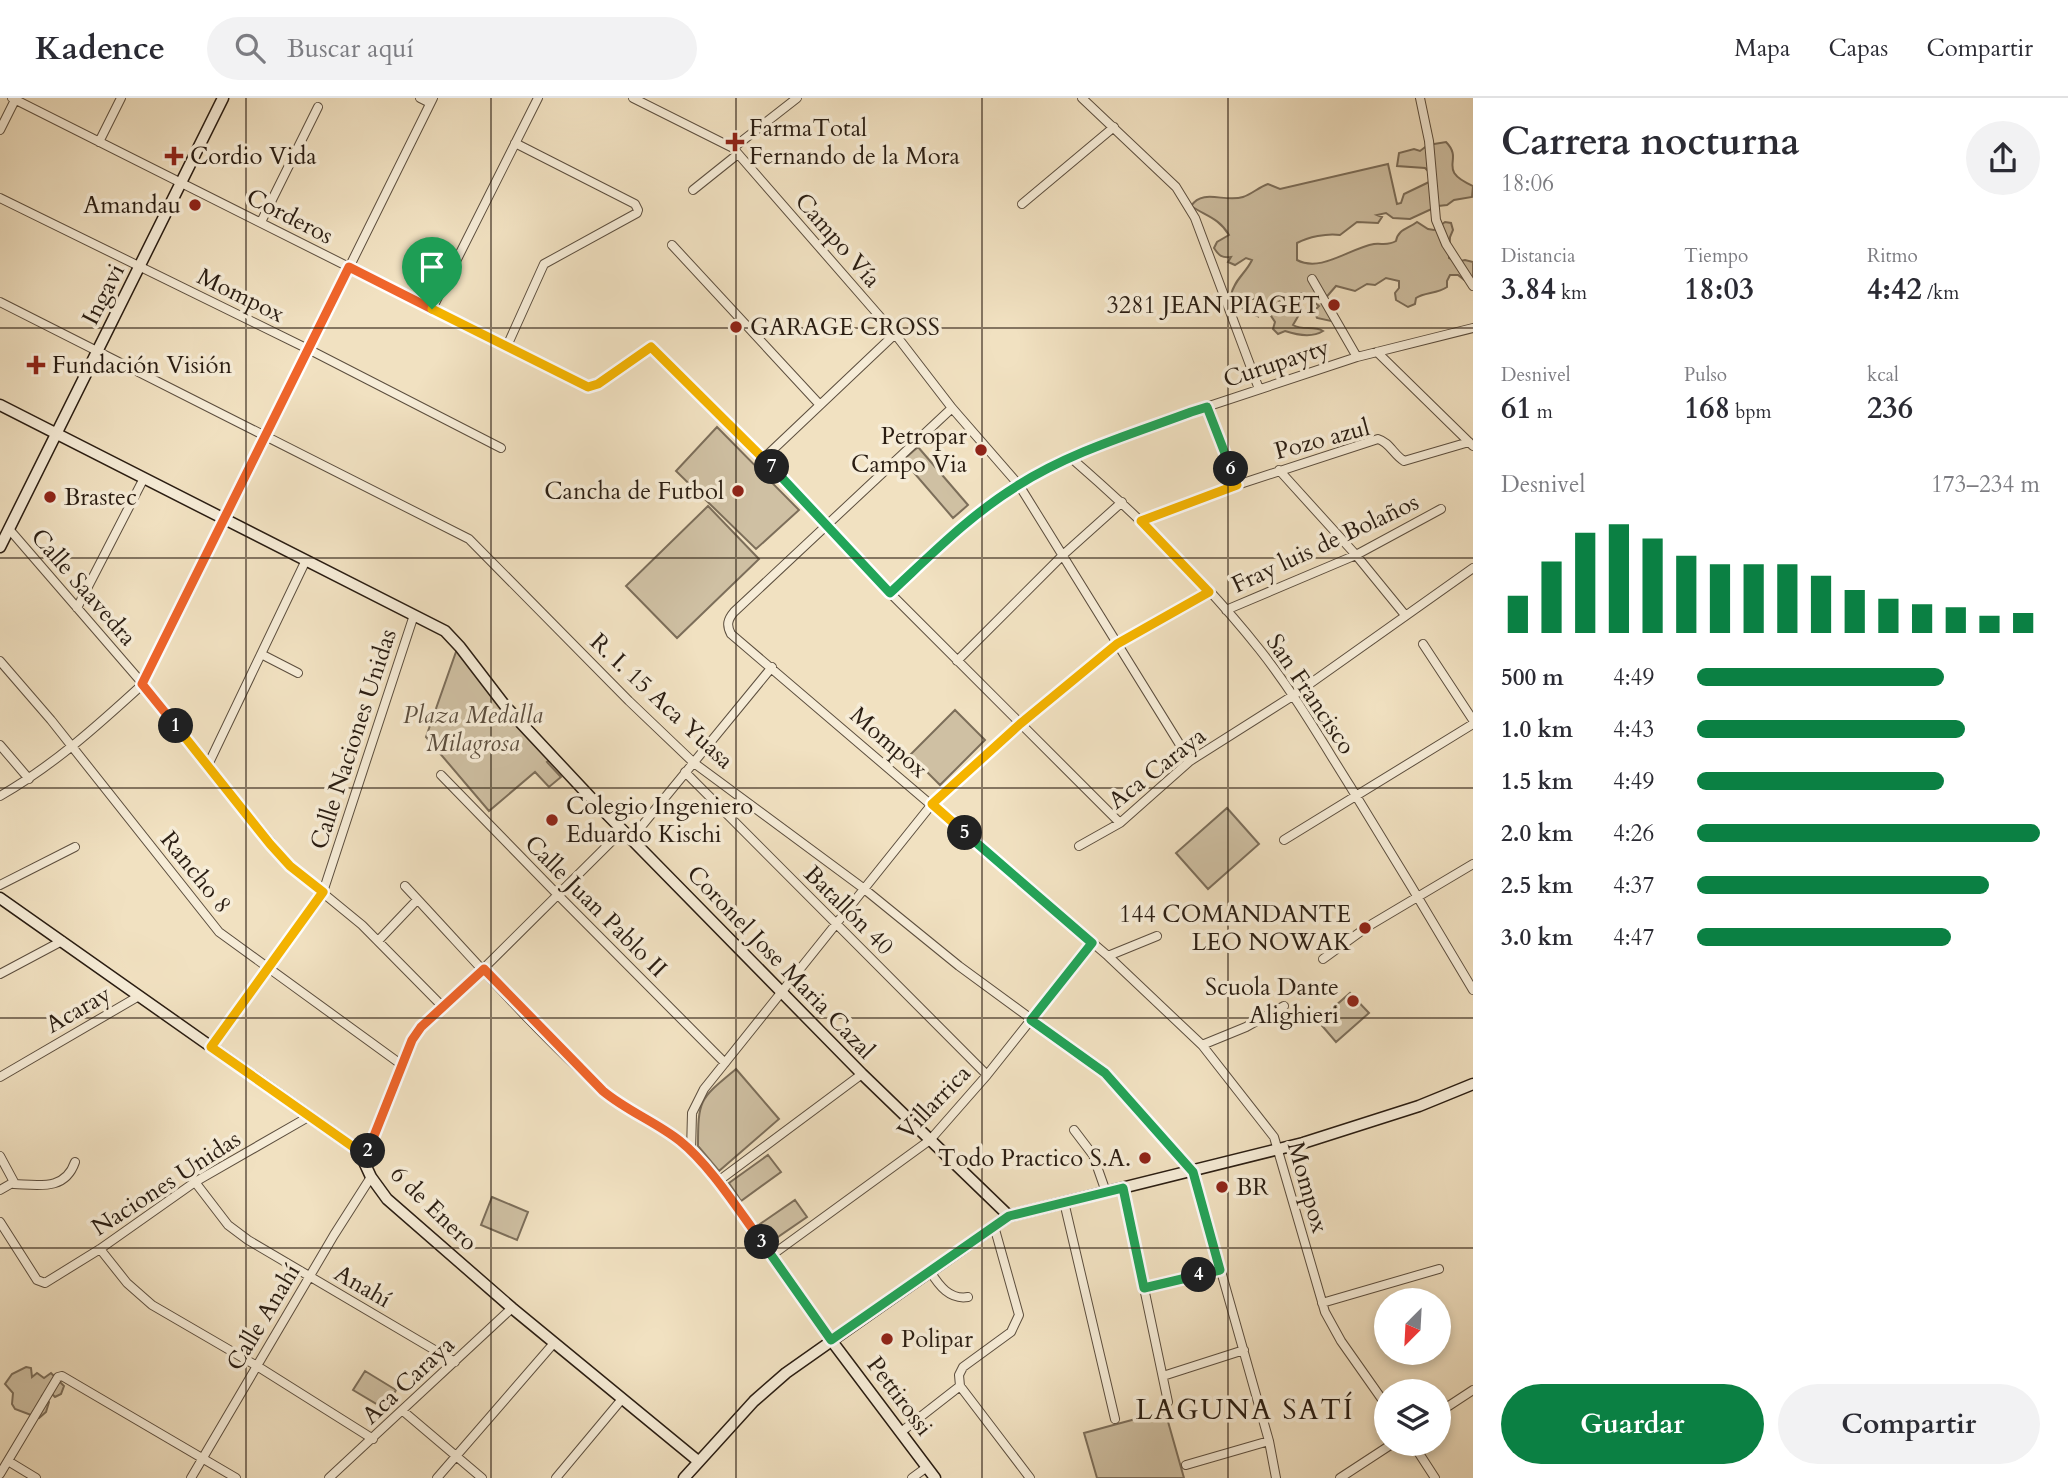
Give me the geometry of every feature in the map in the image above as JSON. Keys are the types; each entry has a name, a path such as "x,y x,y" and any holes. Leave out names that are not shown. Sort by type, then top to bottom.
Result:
{"main road":[{"name":"Ingavi","path":"0,547 223,98"},
{"name":"Coronel Jose Maria Cazal","path":"0,405 445,631 506,707 555,762 862,1074 1009,1216"},
{"name":"6 de Enero","path":"0,898 359,1151 365,1158 371,1177 387,1199 512,1308 698,1461"},
{"path":"684,1478 769,1386 1009,1216 1277,1150 1419,1106 1473,1084"},
{"name":"Pettirossi","path":"831,1340 935,1478"}],"street":[{"path":"99,142 121,98"},
{"path":"0,796 72,748 142,684 431,101 420,98"},
{"path":"432,309 538,98"},
{"name":"Campo Vía","path":"633,98 735,151 895,334 952,408 1019,485 1190,761"},
{"path":"693,190 797,98"},
{"path":"1082,98 1176,187 1195,218 1259,389"},
{"path":"1420,98 1429,141 1436,220 1446,244 1473,286"},
{"path":"0,130 14,99"},
{"name":"Corderos","path":"14,99 588,387 598,384 649,347 652,348 764,458"},
{"path":"261,222 318,107"},
{"path":"1022,204 1114,127"},
{"path":"507,346 544,264 637,213 638,207 515,143"},
{"name":"Mompox","path":"0,198 308,349 500,448"},
{"path":"672,245 820,405"},
{"path":"1312,279 1357,356"},
{"name":"R. I. 15 Aca Yuasa","path":"0,302 469,539 694,763 863,888 959,966 1105,1073 1193,1172 1269,1441 1276,1478"},
{"name":"Curupayty","path":"890,593 972,517 1019,485 1070,457 1357,356 1473,328"},
{"path":"895,334 764,458 890,593 1120,823"},
{"path":"1377,352 1471,444"},
{"path":"1207,407 1237,485"},
{"path":"828,526 952,408"},
{"name":"Pozo azul","path":"1141,521 1279,470 1378,439 1383,440 1404,461 1471,444"},
{"name":"San Francisco","path":"1070,457 1122,502 1226,610 1294,695 1473,990"},
{"path":"1279,470 1356,555 1405,615"},
{"path":"77,608 144,478"},
{"path":"957,661 1064,554 1122,502"},
{"name":"Fray luis de Bolaños","path":"1226,610 1356,555 1441,509"},
{"name":"Mompox","path":"828,526 730,617 728,628 731,634 1108,956 1202,1045 1274,1137 1322,1303 1340,1341 1374,1388"},
{"name":"Calle Saavedra","path":"9,529 142,684 290,866 378,941 443,1007"},
{"path":"208,765 306,560"},
{"name":"Aca Caraya","path":"1079,846 1120,823 1190,761 1294,695 1473,568"},
{"name":"Fray luis de Bolaños","path":"691,1151 691,1124 696,1102 932,804 1020,724 1117,644 1209,592"},
{"name":"Calle Naciones Unidas","path":"211,1047 323,892 414,615"},
{"path":"1284,840 1473,722 1423,644"},
{"path":"261,654 298,673"},
{"name":"Rancho 8","path":"0,661 219,932 402,1065"},
{"path":"631,839 772,667"},
{"path":"0,745 29,779"},
{"name":"Batallón 40","path":"685,772 835,925 987,1074"},
{"name":"Calle Juan Pablo II","path":"441,775 725,1063"},
{"path":"365,1158 412,1040 421,1027 484,969 556,894 623,830"},
{"path":"0,885 75,847"},
{"path":"1323,959 1367,927 1473,864"},
{"path":"405,886 603,1091 618,1104 680,1141 691,1151 772,1255 831,1340"},
{"path":"378,941 418,900"},
{"path":"1108,956 1157,936"},
{"path":"0,974 62,941"},
{"name":"Villarrica","path":"772,1255 930,1140 987,1074 1092,943"},
{"name":"Acaray","path":"0,1077 139,996"},
{"path":"1202,1045 1247,1027 1284,1006"},
{"path":"717,1182 862,1074"},
{"name":"Naciones Unidas","path":"0,1222 37,1280 45,1283 100,1249 195,1182 310,1116"},
{"path":"1074,1130 1093,1155 1106,1192"},
{"path":"0,1156 15,1181 14,1184"},
{"path":"0,1190 14,1184 45,1185 59,1182 68,1177 75,1162"},
{"name":"Calle Anahí","path":"191,1478 371,1177"},
{"name":"Anahí","path":"195,1182 228,1225 309,1277 455,1362"},
{"path":"1123,1188 1168,1402"},
{"path":"1064,1202 1115,1419"},
{"path":"994,1226 1019,1315 1011,1332 963,1367 959,1376 960,1386 1030,1478"},
{"path":"100,1249 127,1283 152,1305 257,1366 373,1439"},
{"path":"1322,1303 1439,1269"},
{"path":"1144,1288 1220,1270"},
{"path":"930,1271 945,1291 958,1298 968,1297"},
{"name":"Aca Caraya","path":"329,1478 512,1308"},
{"path":"437,1478 554,1343"},
{"path":"1163,1376 1244,1350"},
{"path":"0,1474 58,1377 66,1376 236,1478"},
{"path":"901,1432 960,1386"},
{"path":"1451,1404 1473,1390"},
{"path":"556,1478 622,1399"},
{"path":"403,1411 482,1478"},
{"path":"1186,1465 1269,1441"},
{"path":"1340,1478 1374,1456"},
{"path":"1421,1456 1435,1478"},
{"path":"8,1461 36,1478"},
{"path":"912,1478 927,1467"}],"green space":[{"path":"1446,142 1453,154 1455,175 1473,186 1472,197 1454,200 1410,219 1393,218 1386,213 1377,215 1382,217 1378,223 1357,222 1340,235 1307,239 1297,243 1297,260 1316,264 1326,262 1365,246 1393,243 1401,232 1417,222 1434,230 1445,222 1451,223 1453,230 1449,258 1456,262 1473,262 1473,287 1458,275 1450,275 1447,287 1416,298 1415,304 1408,307 1396,300 1399,281 1386,278 1375,285 1367,284 1355,291 1336,286 1323,301 1336,316 1331,321 1317,318 1314,311 1319,306 1303,293 1284,297 1279,302 1282,308 1295,309 1300,313 1293,325 1323,331 1309,335 1285,331 1278,334 1273,329 1275,322 1260,299 1246,299 1243,305 1257,316 1245,311 1231,295 1252,260 1246,258 1235,265 1228,262 1231,257 1223,257 1218,253 1214,248 1217,242 1229,235 1217,221 1191,206 1196,201 1208,197 1236,198 1246,196 1268,184 1280,189 1388,164 1397,204 1401,203 1404,194 1429,182 1429,172 1425,168 1397,166 1399,153 1414,149 1420,151 1428,145"},
{"name":"Cancha de Futbol","path":"717,427 799,510 756,549 676,471"},
{"path":"918,447 968,505 953,518 903,460"},
{"path":"708,506 759,559 677,638 626,586"},
{"name":"Plaza Medalla Milagrosa","path":"457,649 551,759 547,762 561,777 549,787 535,772 489,811 426,737"},
{"path":"955,710 985,740 940,785 910,755"},
{"path":"1227,808 1259,844 1208,889 1176,853"},
{"path":"1350,993 1369,1013 1336,1042 1318,1021"},
{"path":"736,1069 779,1119 719,1171 698,1146 699,1118 708,1094"},
{"path":"768,1155 781,1172 741,1201 729,1183"},
{"path":"492,1197 528,1212 517,1240 481,1225"},
{"path":"795,1200 807,1217 772,1241 760,1224"},
{"path":"26,1367 31,1368 32,1377 37,1373 44,1378 51,1373 64,1386 61,1394 55,1397 48,1390 42,1396 49,1402 46,1412 39,1418 15,1409 12,1404 13,1393 5,1384 12,1374"},
{"path":"365,1371 396,1390 385,1409 353,1390"},
{"path":"1165,1411 1184,1478 1097,1478 1084,1433"}],"place":[{"name":"FarmaTotal Fernando de la Mora","path":"735,142"},
{"name":"Cordio Vida","path":"174,156"},
{"name":"Amandau","path":"195,205"},
{"name":"3281 JEAN PIAGET","path":"1334,305"},
{"name":"GARAGE CROSS","path":"736,327"},
{"name":"Fundación Visión","path":"36,365"},
{"name":"Petropar Campo Via","path":"981,450"},
{"name":"Cancha de Futbol","path":"738,491"},
{"name":"Brastec","path":"50,497"},
{"name":"Colegio Ingeniero Eduardo Kischi","path":"552,820"},
{"name":"144 COMANDANTE LEO NOWAK","path":"1365,928"},
{"name":"Scuola Dante Alighieri","path":"1353,1001"},
{"name":"Todo Practico S.A.","path":"1145,1158"},
{"name":"BR","path":"1222,1187"},
{"name":"Polipar","path":"887,1339"}],"district":[{"name":"LAGUNA SATÍ","path":"1245,1409"}],"route":[{"path":"349,267 432,309 588,387 598,384 651,347 764,458 890,593 972,517 1019,485 1070,457 1207,407 1237,485 1141,521 1209,592 1117,644 1020,724 932,804 1092,943 1031,1020 1105,1073 1193,1172 1220,1270 1144,1288 1123,1188 1009,1216 831,1340 772,1255 691,1151 680,1141 618,1104 603,1091 550,1040 484,969 421,1027 412,1040 365,1158 359,1151 211,1047 323,892 290,866 270,844 142,684 349,267"}]}
